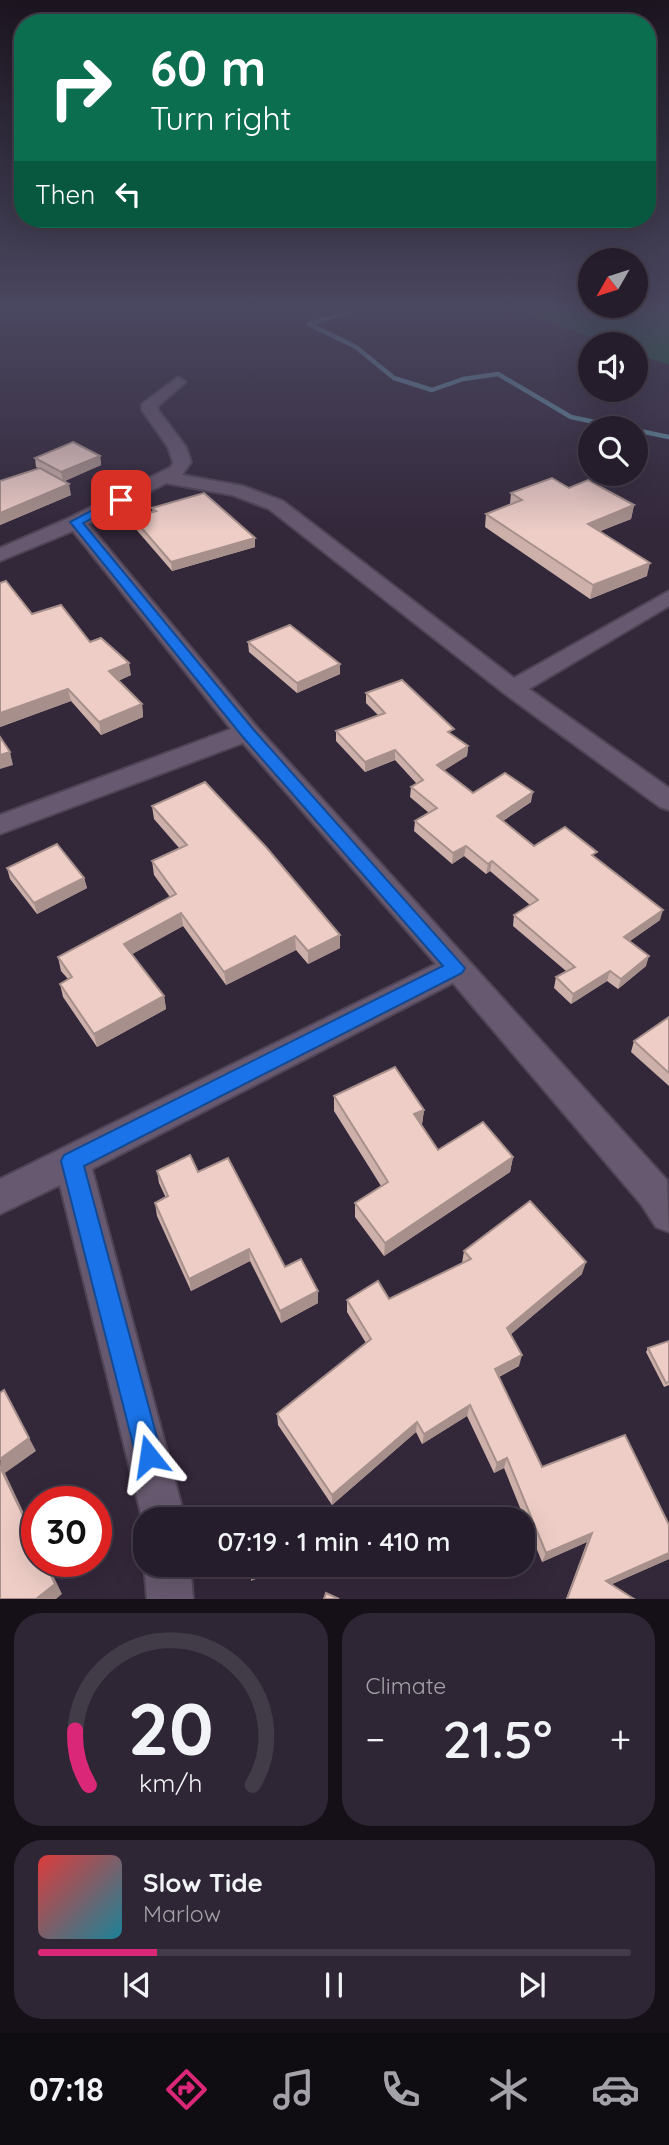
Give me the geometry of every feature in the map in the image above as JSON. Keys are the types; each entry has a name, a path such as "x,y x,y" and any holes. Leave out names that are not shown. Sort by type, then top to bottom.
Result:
{"street":[{"path":"0,555 76,522 178,470 182,462 177,447 153,418 150,404 176,384"},
{"path":"166,478 254,493 276,505 513,689 669,801"},
{"path":"76,522 247,732 559,1082 654,1192 669,1214"},
{"path":"513,689 669,597"},
{"path":"0,825 247,732"},
{"path":"0,1198 456,968"},
{"path":"72,1161 160,1507"},
{"path":"168,1577 170,1599"}],"building":[{"path":"73,442 100,456 61,472 35,458"},
{"path":"40,468 69,484 0,513 0,481"},
{"path":"552,478 569,488 578,484 599,486 634,505 588,524 650,563 593,585 486,514 522,500 511,493"},
{"path":"204,493 255,538 171,562 133,518 156,511 152,508"},
{"path":"6,581 32,614 61,605 90,642 101,638 129,663 109,671 142,704 99,722 68,689 0,713 0,583"},
{"path":"290,625 340,664 297,683 248,642"},
{"path":"402,680 454,729 448,732 468,746 437,765 473,793 505,773 533,792 497,816 534,846 565,827 597,852 592,855 663,910 624,937 649,956 621,979 610,971 573,994 556,977 575,967 514,915 538,900 492,861 488,864 466,846 453,853 415,821 437,808 411,787 423,780 395,750 365,762 336,731 385,713 366,693"},
{"path":"0,737 10,752 0,755"},
{"path":"205,782 266,847 340,935 308,951 295,936 224,972 181,913 124,944 164,996 94,1034 60,984 72,977 58,957 176,894 152,861 187,845 152,806"},
{"path":"57,844 84,878 34,903 7,868"},
{"path":"669,1017 669,1073 634,1041"},
{"path":"395,1067 424,1110 414,1114 438,1150 483,1122 513,1157 385,1243 355,1203 388,1182 334,1096"},
{"path":"190,1155 198,1172 228,1158 285,1267 301,1259 318,1291 280,1311 249,1249 189,1279 155,1203 168,1196 157,1171"},
{"path":"530,1201 586,1262 507,1328 522,1355 495,1369 542,1467 625,1435 669,1525 669,1553 606,1581 634,1599 567,1599 592,1533 546,1553 535,1526 535,1507 527,1507 507,1458 497,1463 470,1405 424,1434 417,1422 332,1495 277,1414 371,1339 347,1300 378,1281 389,1299 471,1259 464,1251"},
{"path":"669,1341 669,1382 666,1383 648,1348"},
{"path":"4,1390 29,1438 0,1459 0,1393"},
{"path":"0,1467 21,1511 21,1577 52,1577 55,1584 36,1599 0,1599"},
{"path":"326,1593 339,1599 324,1599"}],"waterway":[{"path":"412,384 432,390 450,384"},
{"path":"514,384 578,418"},
{"path":"648,433 669,437"}],"route":[{"path":"121,500 76,522 247,732 456,968 72,1161 149,1456"}]}
